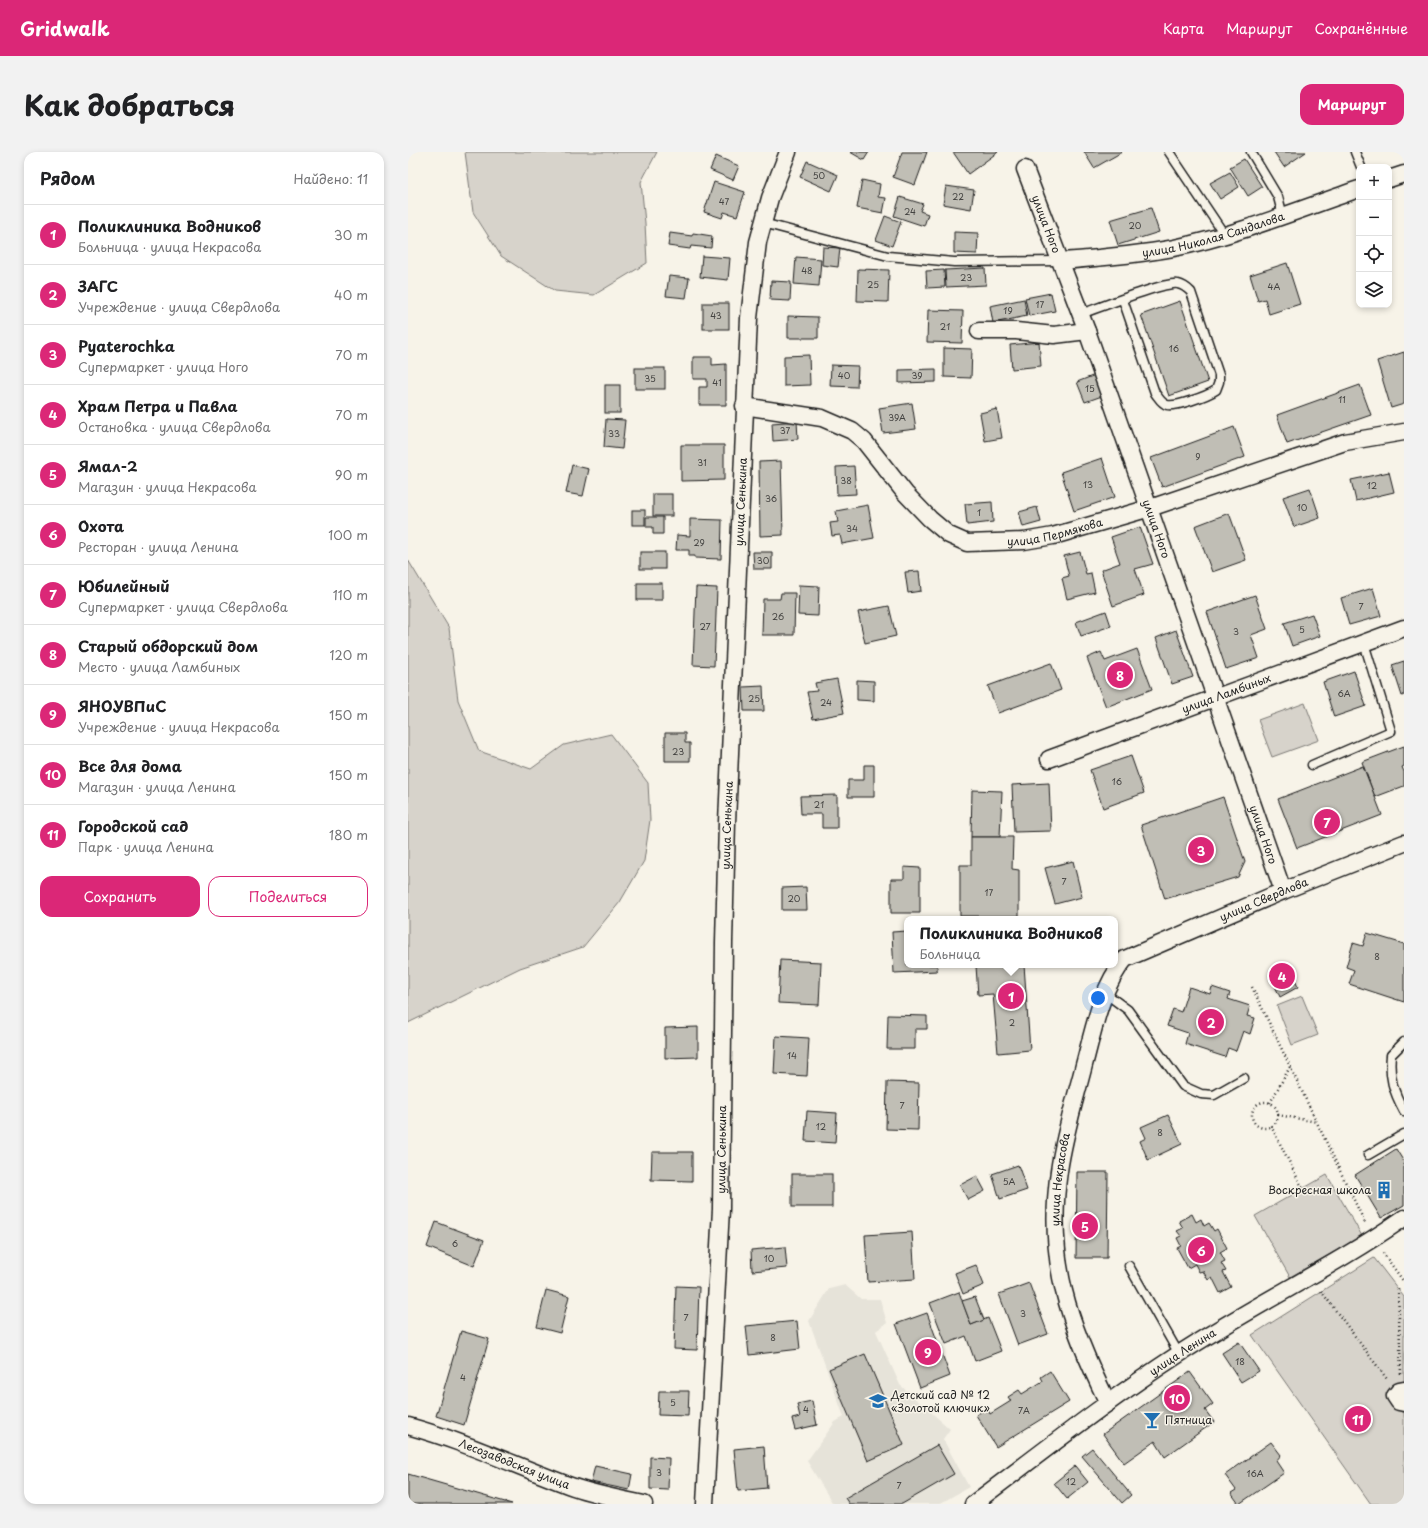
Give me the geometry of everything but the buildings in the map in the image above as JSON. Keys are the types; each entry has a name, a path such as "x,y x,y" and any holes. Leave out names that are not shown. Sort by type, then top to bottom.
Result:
{"street":[{"name":"улица Сенькина","path":"705,1504 721,1208 724,934 744,406 749,318 758,242 770,198 788,152"},
{"name":"улица Ного","path":"1025,169 1062,261 1087,330 1283,890"},
{"path":"1392,178 1404,174"},
{"name":"улица Николая Сандалова","path":"1062,261 1127,256 1175,248 1283,216 1356,191"},
{"path":"979,331 1016,330 1054,335 1087,330"},
{"name":"улица Пермякова","path":"744,406 822,418 852,431 864,441 905,493 930,519 949,535 967,543 1024,542 1054,536 1150,508 1345,442 1404,432"},
{"name":"улица Ламбиных","path":"1049,759 1404,628"},
{"name":"улица Свердлова","path":"1120,956 1404,843"},
{"name":"улица Некрасова","path":"1108,1403 1088,1363 1066,1303 1060,1276 1056,1224 1059,1170 1064,1141 1105,993 1116,968"},
{"name":"улица Ленина","path":"973,1504 1108,1403 1179,1354 1235,1319 1373,1240 1404,1218"},
{"name":"Лесозаводская улица","path":"408,1426 477,1448 569,1485 604,1496 644,1504"}],"lane":[{"path":"1169,152 1224,234"},
{"path":"1251,152 1278,197 1283,216"},
{"path":"1355,152 1360,164"},
{"path":"763,222 895,257 954,262 1062,261"},
{"path":"1081,314 1169,284 1178,284 1186,287 1191,292 1219,375 1220,382 1216,390 1175,405 1167,405 1160,402 1123,300"},
{"path":"1312,765 1391,731 1364,643"},
{"path":"1105,993 1128,1010 1183,1086 1201,1094 1214,1095 1244,1078"},
{"path":"1404,1042 1391,1055 1390,1073 1394,1090 1404,1111"},
{"path":"1368,1155 1404,1134"},
{"path":"1129,1266 1179,1354"}],"path":[{"path":"1252,987 1373,1240 1404,1282"},
{"path":"1270,1103 1290,1067"},
{"path":"1260,1103 1270,1103 1276,1108 1278,1115 1277,1120 1271,1126 1260,1127 1253,1120 1252,1115 1254,1108 1260,1103"},
{"path":"1278,1115 1316,1122"},
{"path":"1271,1126 1303,1189"},
{"path":"1398,1289 1402,1394"},
{"path":"1321,1291 1402,1394"}],"shaded area":[{"path":"465,152 657,152 641,182 647,263 594,295 555,291 501,256 473,212"},
{"path":"408,560 449,628 458,700 479,751 531,769 564,745 611,734 648,783 650,820 644,861 620,902 583,947 520,968 408,1023"},
{"path":"1305,703 1319,740 1272,757 1258,720"},
{"path":"1302,996 1318,1035 1292,1045 1277,1006"},
{"path":"1327,1175 1362,1236 1290,1277 1255,1216"},
{"path":"1374,1258 1404,1297 1404,1504 1371,1504 1252,1335"},
{"name":"Детский сад № 12 «Золотой ключик»","path":"845,1285 861,1299 880,1299 887,1323 876,1331 900,1385 950,1429 943,1439 969,1487 939,1504 833,1504 807,1461 835,1422 844,1417 809,1321 829,1289"}],"place":[{"name":"Старый обдорский дом","path":"1120,675"},
{"name":"Юбилейный","path":"1327,822"},
{"name":"Pyaterochka","path":"1201,850"},
{"name":"Храм Петра и Павла","path":"1282,976"},
{"name":"Поликлиника Водников","path":"1011,996"},
{"name":"ЗАГС","path":"1211,1022"},
{"name":"Воскресная школа","path":"1384,1190"},
{"name":"Ямал-2","path":"1085,1226"},
{"name":"Охота","path":"1201,1250"},
{"name":"ЯНОУВПиС","path":"928,1352"},
{"name":"Все для дома","path":"1177,1398"},
{"name":"Детский сад № 12 «Золотой ключик»","path":"878,1401"},
{"name":"Городской сад","path":"1358,1419"},
{"name":"Пятница","path":"1152,1420"}]}
